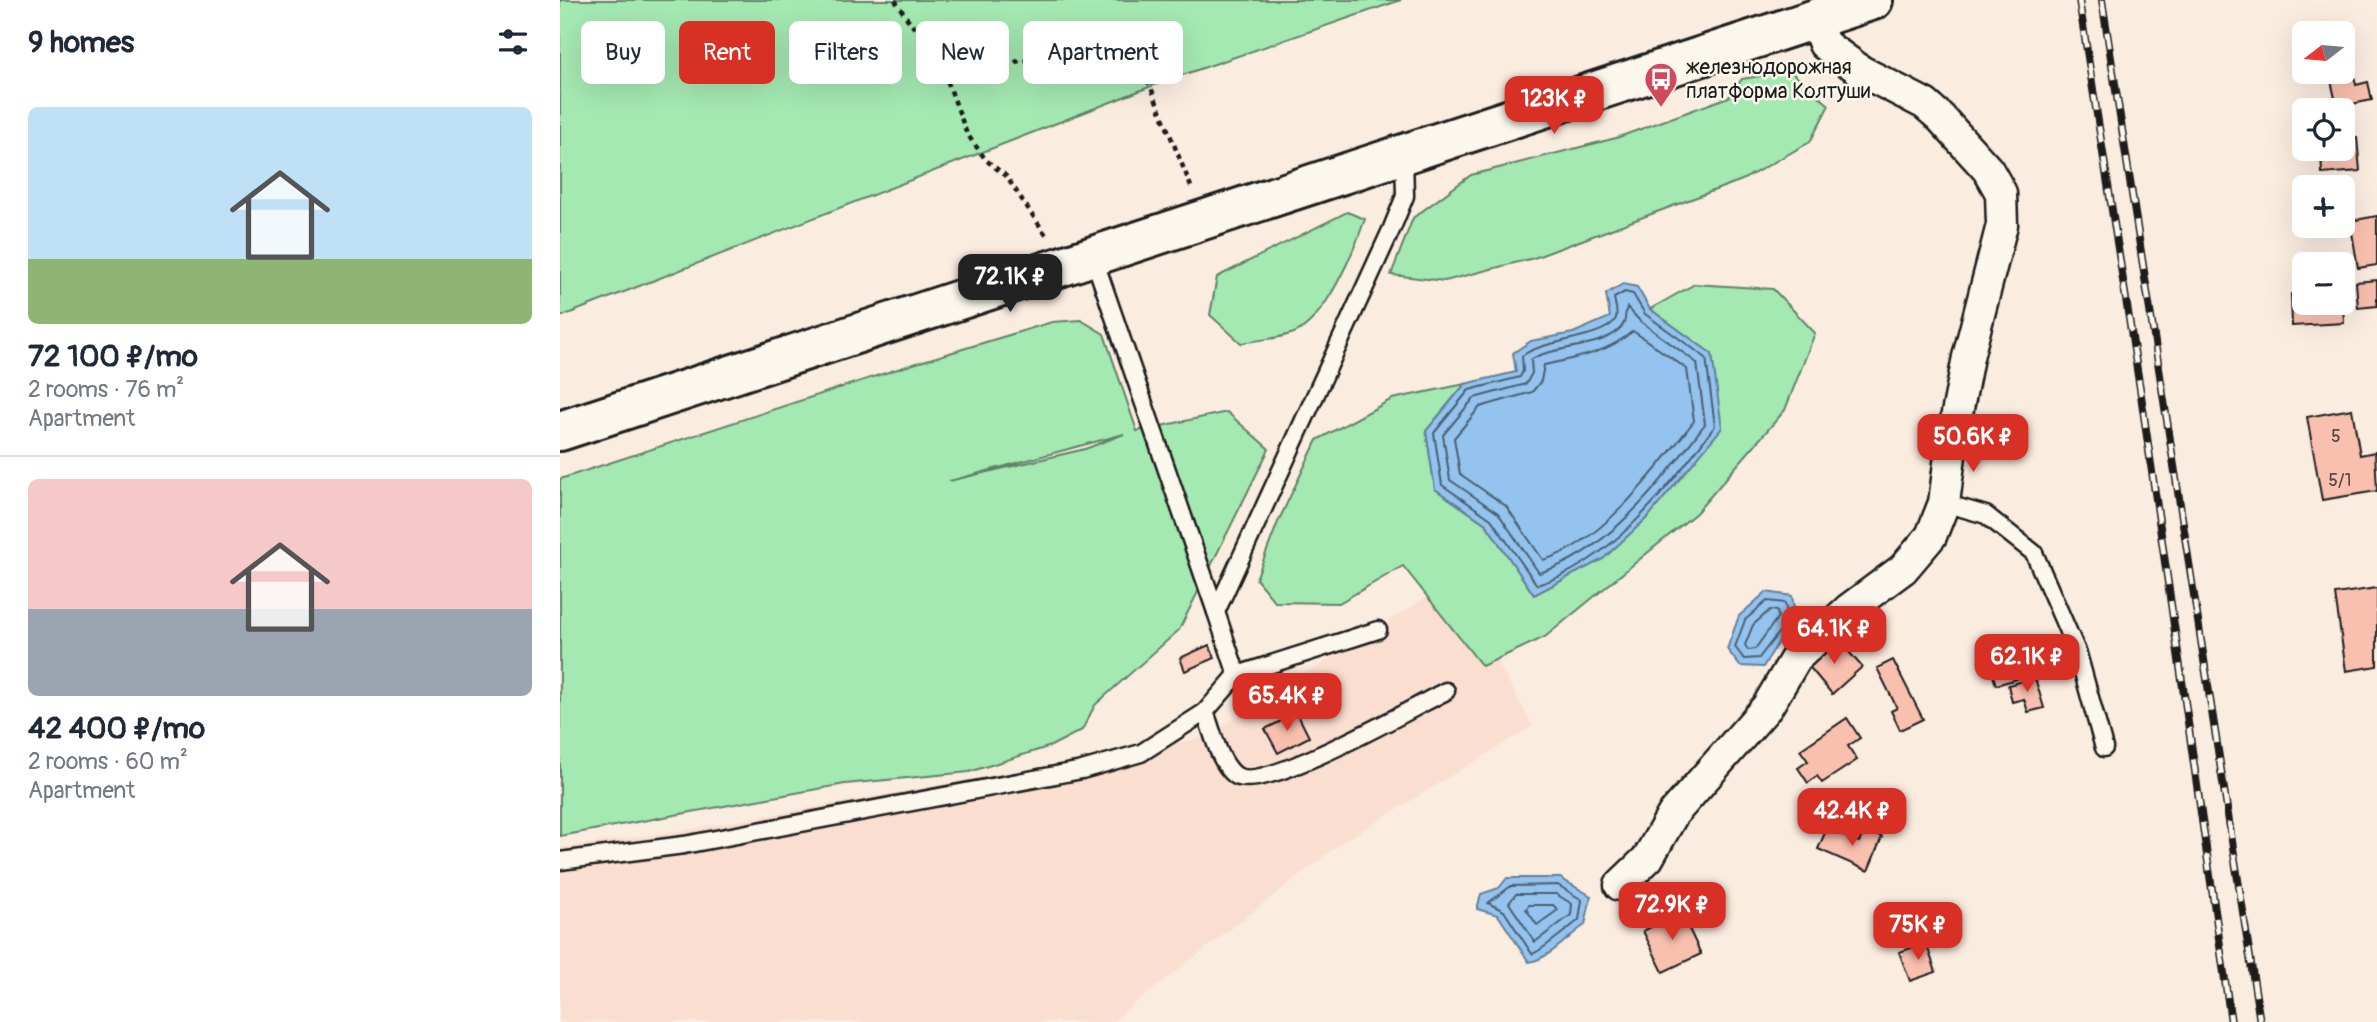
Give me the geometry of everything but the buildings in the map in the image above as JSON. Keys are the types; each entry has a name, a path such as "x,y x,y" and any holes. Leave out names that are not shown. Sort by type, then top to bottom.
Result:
{"main road":[{"path":"560,430 1404,154 1815,9 1873,0"}],"street":[{"path":"1620,885 1648,858 1673,814 1767,707 1796,658 1849,609 1903,569 1931,536 1944,503 1952,440 1968,357 2003,225 2001,193 1988,170 1925,104 1861,71 1824,44 1815,9"}],"lane":[{"path":"1216,612 1405,196 1404,154"},
{"path":"1079,260 1216,612 1237,675"},
{"path":"1944,503 1986,514 2034,553 2078,654 2104,748"},
{"path":"560,861 684,845 1082,770 1141,753 1205,712 1237,675 1378,630"},
{"path":"1205,712 1224,761 1237,776 1255,779 1293,769 1446,691"}],"path":[{"path":"895,0 916,31"},
{"path":"1009,62 1035,60 1099,70 1125,65 1144,73 1179,161 1206,218"},
{"path":"949,84 967,134 986,160 1006,176 1079,260"}],"shaded area":[{"path":"1453,580 1533,726 1340,844 1111,1022 560,1022 560,848 691,829 1204,738"}],"green space":[{"path":"560,0 1401,0 1183,75 1183,21 1023,21 1023,84 1157,84 560,317"},
{"path":"1790,71 1829,105 1810,142 1742,180 1534,258 1445,281 1391,275 1413,218 1471,175 1616,138 1729,97 1742,79"},
{"path":"1347,212 1365,219 1337,283 1306,326 1288,335 1241,343 1210,315 1217,277"},
{"path":"1695,284 1773,289 1815,333 1785,410 1696,513 1545,637 1482,666 1403,566 1339,603 1275,602 1256,579 1278,522 1317,440 1392,399 1465,384 1426,431 1435,489 1486,524 1534,595 1603,559 1649,516 1712,354 1650,309"},
{"path":"1081,320 1104,334 1137,431 1227,412 1269,449 1179,630 1095,705 1082,730 1051,746 969,772 845,784 560,836 560,479 910,365 1052,322","holes":["1124,434 1085,449 957,479"]}],"water":[{"path":"1623,284 1637,287 1650,309 1712,354 1722,428 1649,516 1603,559 1534,595 1486,524 1435,489 1426,431 1465,384 1516,372 1513,353 1531,341 1573,333 1610,317 1606,294"},
{"path":"1766,592 1792,596 1796,622 1782,636 1763,667 1740,666 1727,649 1739,616"},
{"path":"1507,878 1560,878 1591,896 1585,925 1551,952 1529,962 1498,915 1477,909 1481,894 1499,888"}],"railway":[{"path":"2079,0 2141,395 2231,1022"},
{"path":"2102,0 2260,1022"}],"place":[{"name":"железнодорожная платформа Колтуши","path":"1661,109"}]}
